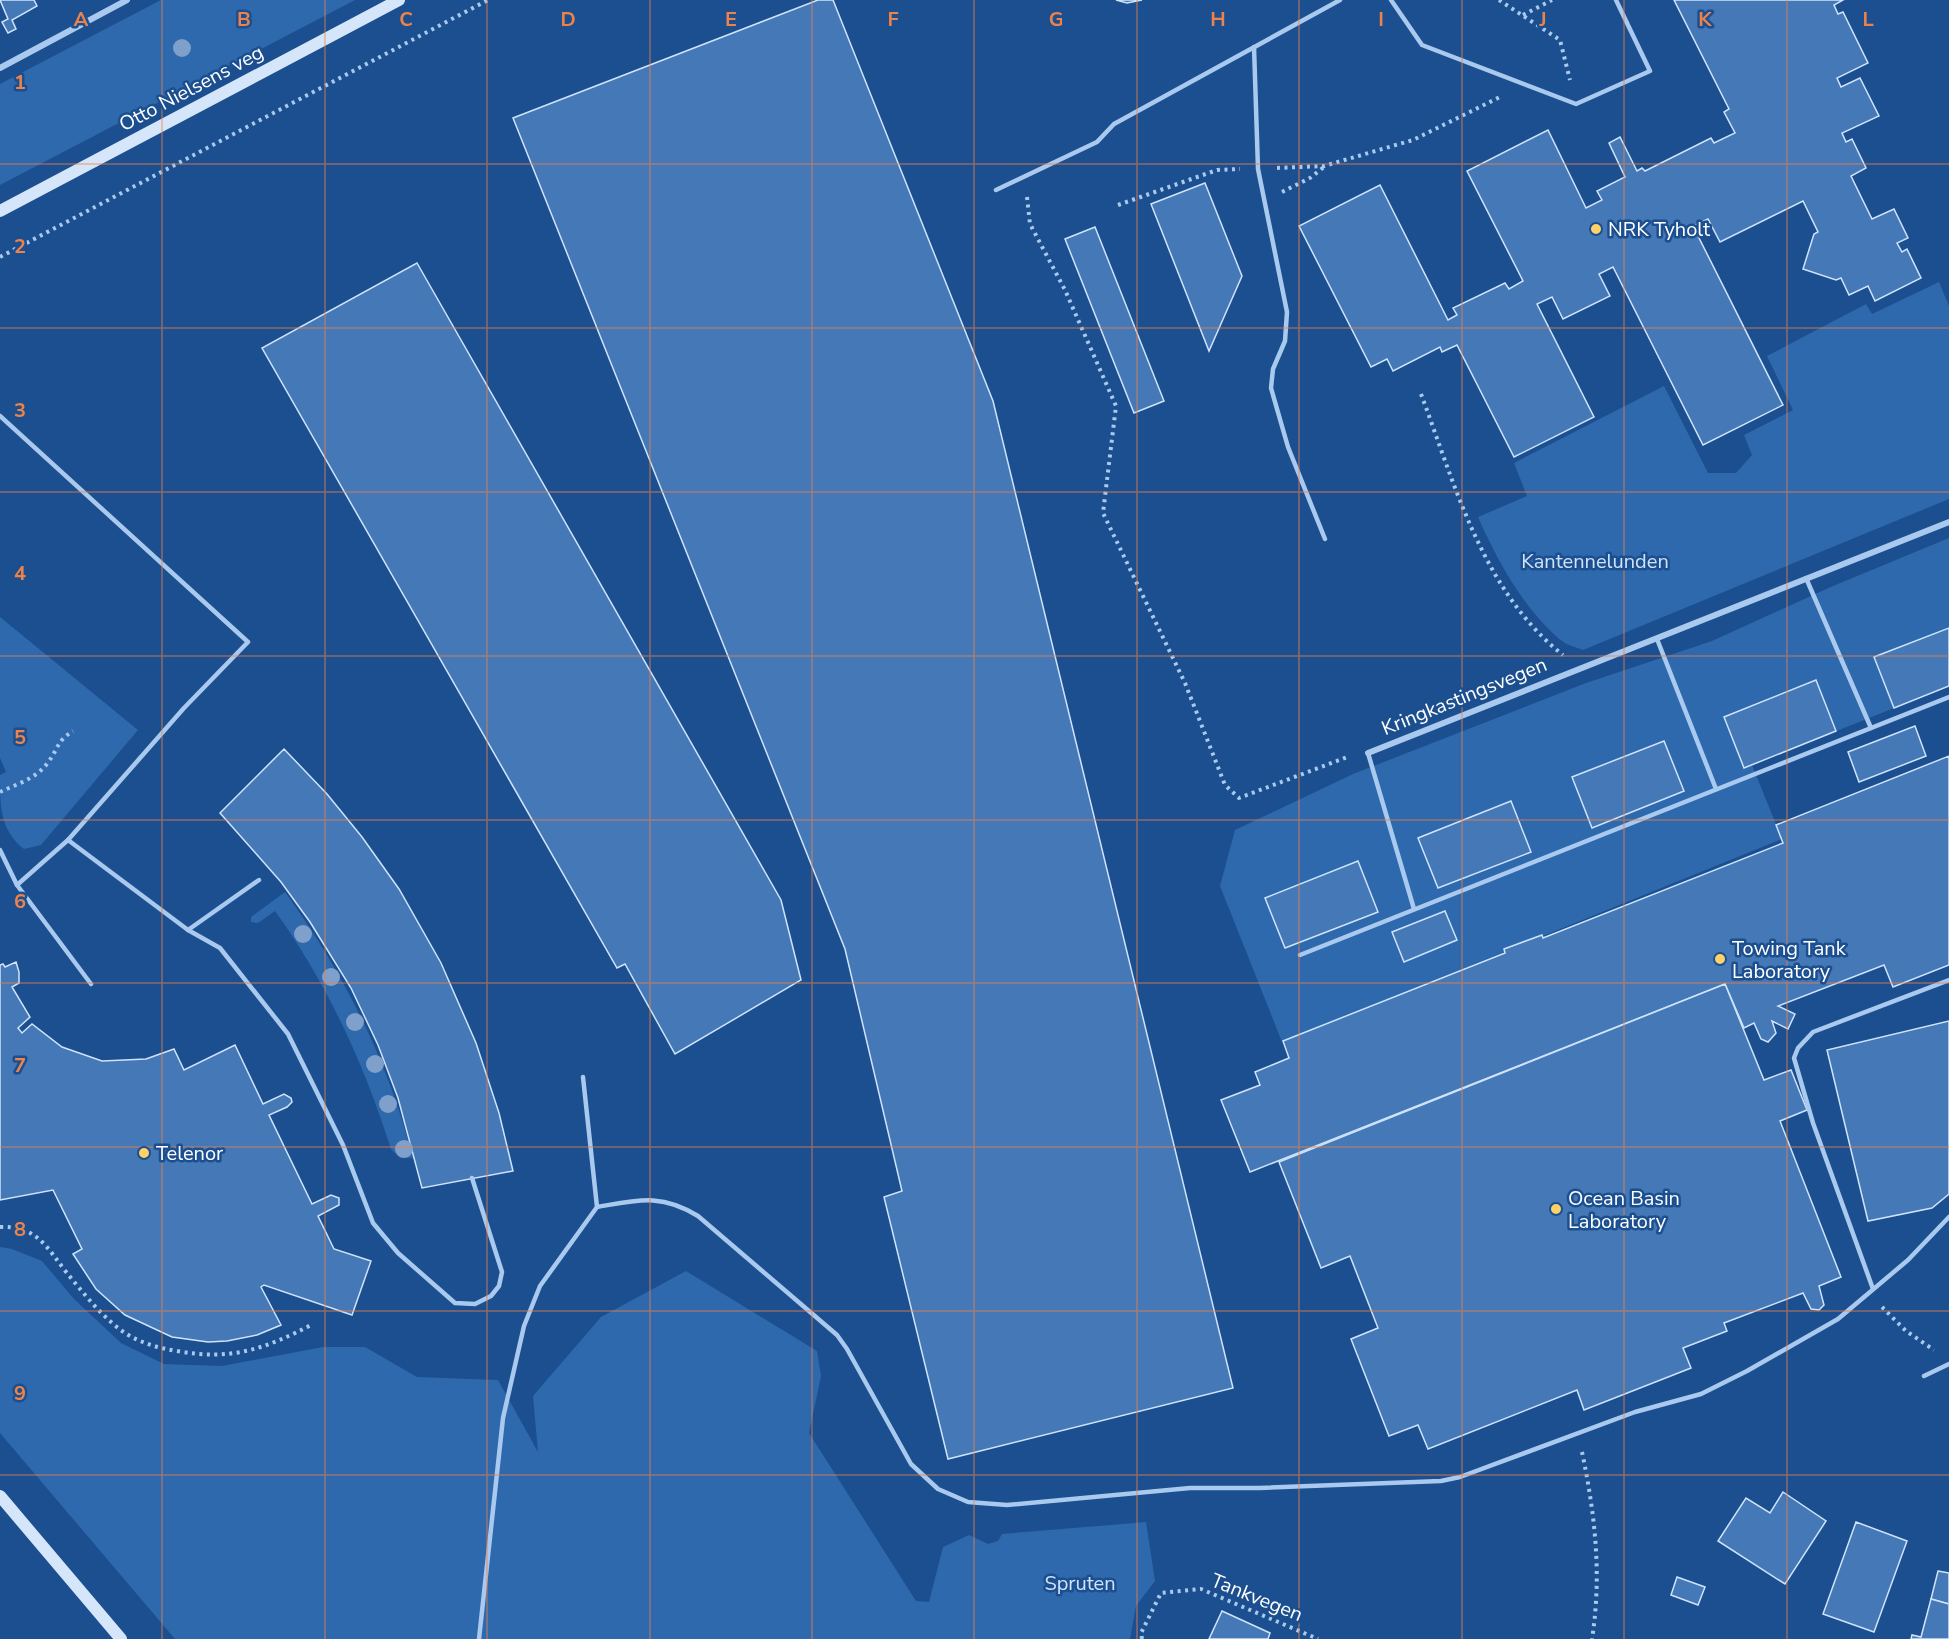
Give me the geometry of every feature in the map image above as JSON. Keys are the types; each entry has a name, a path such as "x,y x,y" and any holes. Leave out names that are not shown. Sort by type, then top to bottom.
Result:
{"street":[{"path":"0,68 127,0"},
{"name":"Otto Nielsens veg","path":"0,211 399,0"},
{"name":"Kringkastingsvegen","path":"1368,753 1949,522"},
{"path":"0,1496 121,1639"}],"lane":[{"path":"996,190 1097,142 1114,124 1340,0"},
{"path":"1391,0 1422,45 1576,104 1650,71 1616,0"},
{"path":"1254,47 1258,169 1287,312 1285,341 1274,369 1270,388 1288,447 1325,539"},
{"path":"0,416 248,642 184,708 68,840 17,885"},
{"path":"1806,578 1871,728"},
{"path":"1657,639 1716,789"},
{"path":"1300,955 1949,697"},
{"name":"Kringkastingsvegen","path":"1368,753 1414,909"},
{"path":"68,840 188,930 220,948 288,1034 343,1145 373,1223 398,1253 455,1303 475,1304 490,1296 499,1286 502,1272 472,1178"},
{"path":"0,850 17,885 91,984"},
{"path":"188,930 259,880"},
{"path":"1873,1289 1813,1123 1794,1058 1798,1048 1813,1032 1949,980"},
{"path":"479,1639 503,1418 524,1326 540,1286 597,1207 583,1077"},
{"path":"597,1207 653,1199 679,1204 698,1216 837,1335 911,1464 938,1489 968,1503 1007,1505 1190,1488 1260,1488 1441,1481 1460,1478 1635,1412 1701,1394 1838,1319 1908,1260 1949,1218"},
{"path":"1924,1376 1949,1364"}],"path":[{"path":"0,257 488,0"},
{"path":"1499,0 1560,40 1576,104"},
{"path":"1523,15 1552,0"},
{"path":"1118,205 1217,170 1324,166 1413,140 1527,84"},
{"path":"1263,202 1310,178 1324,166"},
{"path":"1025,176 1030,224 1065,290 1116,406 1103,513 1185,683 1225,785 1239,798 1354,754 1368,753"},
{"path":"1421,394 1485,559 1520,610 1561,653 1582,666"},
{"path":"0,792 37,774 49,762 61,739 73,731"},
{"path":"0,1227 34,1233 106,1318 126,1333 152,1347 197,1355 231,1355 262,1348 313,1324"},
{"path":"1881,1306 1906,1331 1940,1355"},
{"path":"1578,1433 1592,1501 1599,1554 1592,1639"},
{"name":"Tankvegen","path":"1142,1639 1141,1633 1161,1593 1202,1588 1318,1639"}],"green space":[{"path":"161,0 355,0 0,185 0,84"},
{"name":"Kantennelunden","path":"1939,282 1949,306 1949,499 1583,650 1560,640 1533,612 1502,566 1478,517 1527,496 1514,463 1664,386 1708,473 1736,473 1752,455 1744,435 1793,410 1767,356 1866,304 1872,314"},
{"path":"1949,538 1949,628 1874,658 1894,707 1949,686 1752,765 1782,839 1282,1042 1220,886 1235,830 1353,774 1586,683 1712,641 1833,586"},
{"path":"0,617 138,730 41,845 24,849 10,834 1,807 0,775 6,772 0,758"},
{"path":"285,892 326,954 362,1019 391,1087 413,1158 400,1158 391,1149 356,1055 327,996 294,938 275,911 258,923 251,922 251,917"},
{"name":"Spruten","path":"0,1247 12,1249 42,1261 74,1299 121,1343 164,1364 222,1366 323,1347 365,1347 417,1377 498,1380 538,1452 533,1396 601,1317 686,1271 817,1351 821,1376 809,1433 916,1601 929,1602 943,1547 969,1535 988,1544 998,1541 1002,1534 1146,1522 1155,1581 1136,1606 1130,1639 175,1639 0,1433"}],"building":[{"path":"0,0 34,0 37,6 12,20 16,29 8,33 2,22 8,19"},
{"path":"818,0 833,0 993,401 1233,1388 948,1459 884,1197 902,1191 845,949 513,118"},
{"path":"1116,0 1142,0 1127,3"},
{"name":"NRK Tyholt","path":"1674,0 1843,0 1834,5 1838,14 1843,12 1868,63 1837,78 1841,87 1860,78 1879,116 1842,133 1846,142 1852,139 1866,168 1851,176 1872,219 1894,209 1908,238 1897,243 1902,252 1907,249 1921,278 1875,301 1868,286 1849,295 1841,278 1836,280 1803,269 1814,234 1818,232 1803,201 1720,242 1708,219 1693,226 1783,405 1703,445 1613,267 1599,274 1610,296 1563,319 1552,297 1537,304 1594,417 1514,457 1457,345 1442,352 1440,347 1393,371 1387,359 1371,367 1299,226 1380,185 1448,320 1457,315 1453,308 1505,283 1509,289 1523,281 1467,171 1548,130 1586,208 1602,200 1597,191 1625,177 1609,143 1620,137 1637,171 1642,168 1645,171 1711,138 1714,143 1735,133 1724,112 1729,109"},
{"path":"1205,183 1242,276 1209,351 1151,204"},
{"path":"1095,227 1164,401 1134,413 1065,239"},
{"path":"417,263 781,900 801,980 675,1054 625,964 617,968 262,348"},
{"path":"1949,628 1949,686 1894,708 1874,657"},
{"path":"1816,680 1836,731 1744,768 1724,717"},
{"path":"1915,726 1926,756 1859,782 1848,752"},
{"path":"1664,741 1684,791 1592,828 1572,777"},
{"path":"284,749 327,794 362,837 399,889 441,963 476,1043 499,1113 513,1171 422,1188 398,1098 378,1045 351,988 310,922 281,882 220,813"},
{"name":"Towing Tank Laboratory","path":"1949,756 1949,965 1893,987 1884,965 1778,1006 1795,1014 1788,1029 1772,1021 1776,1033 1768,1042 1761,1039 1754,1023 1744,1028 1725,984 1250,1172 1221,1100 1260,1085 1255,1072 1289,1058 1283,1041 1505,953 1504,949 1542,935 1543,938 1783,843 1776,825"},
{"path":"1511,801 1531,852 1438,888 1418,838"},
{"path":"1358,861 1378,912 1285,948 1265,898"},
{"path":"1445,911 1457,940 1404,962 1392,932"},
{"name":"Telenor","path":"16,962 19,983 12,987 30,1017 18,1028 22,1033 32,1024 62,1047 102,1061 146,1059 174,1049 184,1070 235,1045 263,1104 284,1094 291,1098 292,1102 287,1107 269,1115 312,1204 331,1195 339,1198 339,1205 318,1216 334,1249 371,1261 352,1315 264,1285 261,1287 281,1325 257,1335 227,1341 208,1342 172,1337 125,1315 96,1289 73,1254 82,1249 53,1190 0,1200 0,965 3,964 5,967"},
{"name":"Ocean Basin Laboratory","path":"1725,984 1764,1080 1791,1070 1807,1110 1780,1121 1841,1277 1819,1286 1824,1305 1819,1310 1811,1309 1803,1293 1724,1323 1727,1331 1683,1348 1691,1368 1584,1410 1577,1390 1428,1449 1418,1425 1389,1436 1351,1339 1378,1328 1350,1256 1321,1268 1279,1162"},
{"path":"1949,1021 1949,1194 1932,1208 1868,1221 1827,1050"},
{"path":"1783,1492 1826,1521 1785,1584 1718,1541 1746,1498 1770,1513"},
{"path":"1856,1522 1907,1541 1874,1632 1823,1614"},
{"path":"1938,1571 1949,1573 1949,1604 1931,1599"},
{"path":"1677,1577 1705,1587 1698,1605 1671,1595"},
{"path":"1931,1599 1949,1604 1949,1639 1911,1639 1912,1635 1921,1637"},
{"path":"1222,1611 1270,1633 1268,1639 1209,1639"}],"place":[{"name":"NRK Tyholt","path":"1596,229"},
{"name":"Towing Tank Laboratory","path":"1720,959"},
{"name":"Telenor","path":"144,1153"},
{"name":"Ocean Basin Laboratory","path":"1556,1209"}]}
